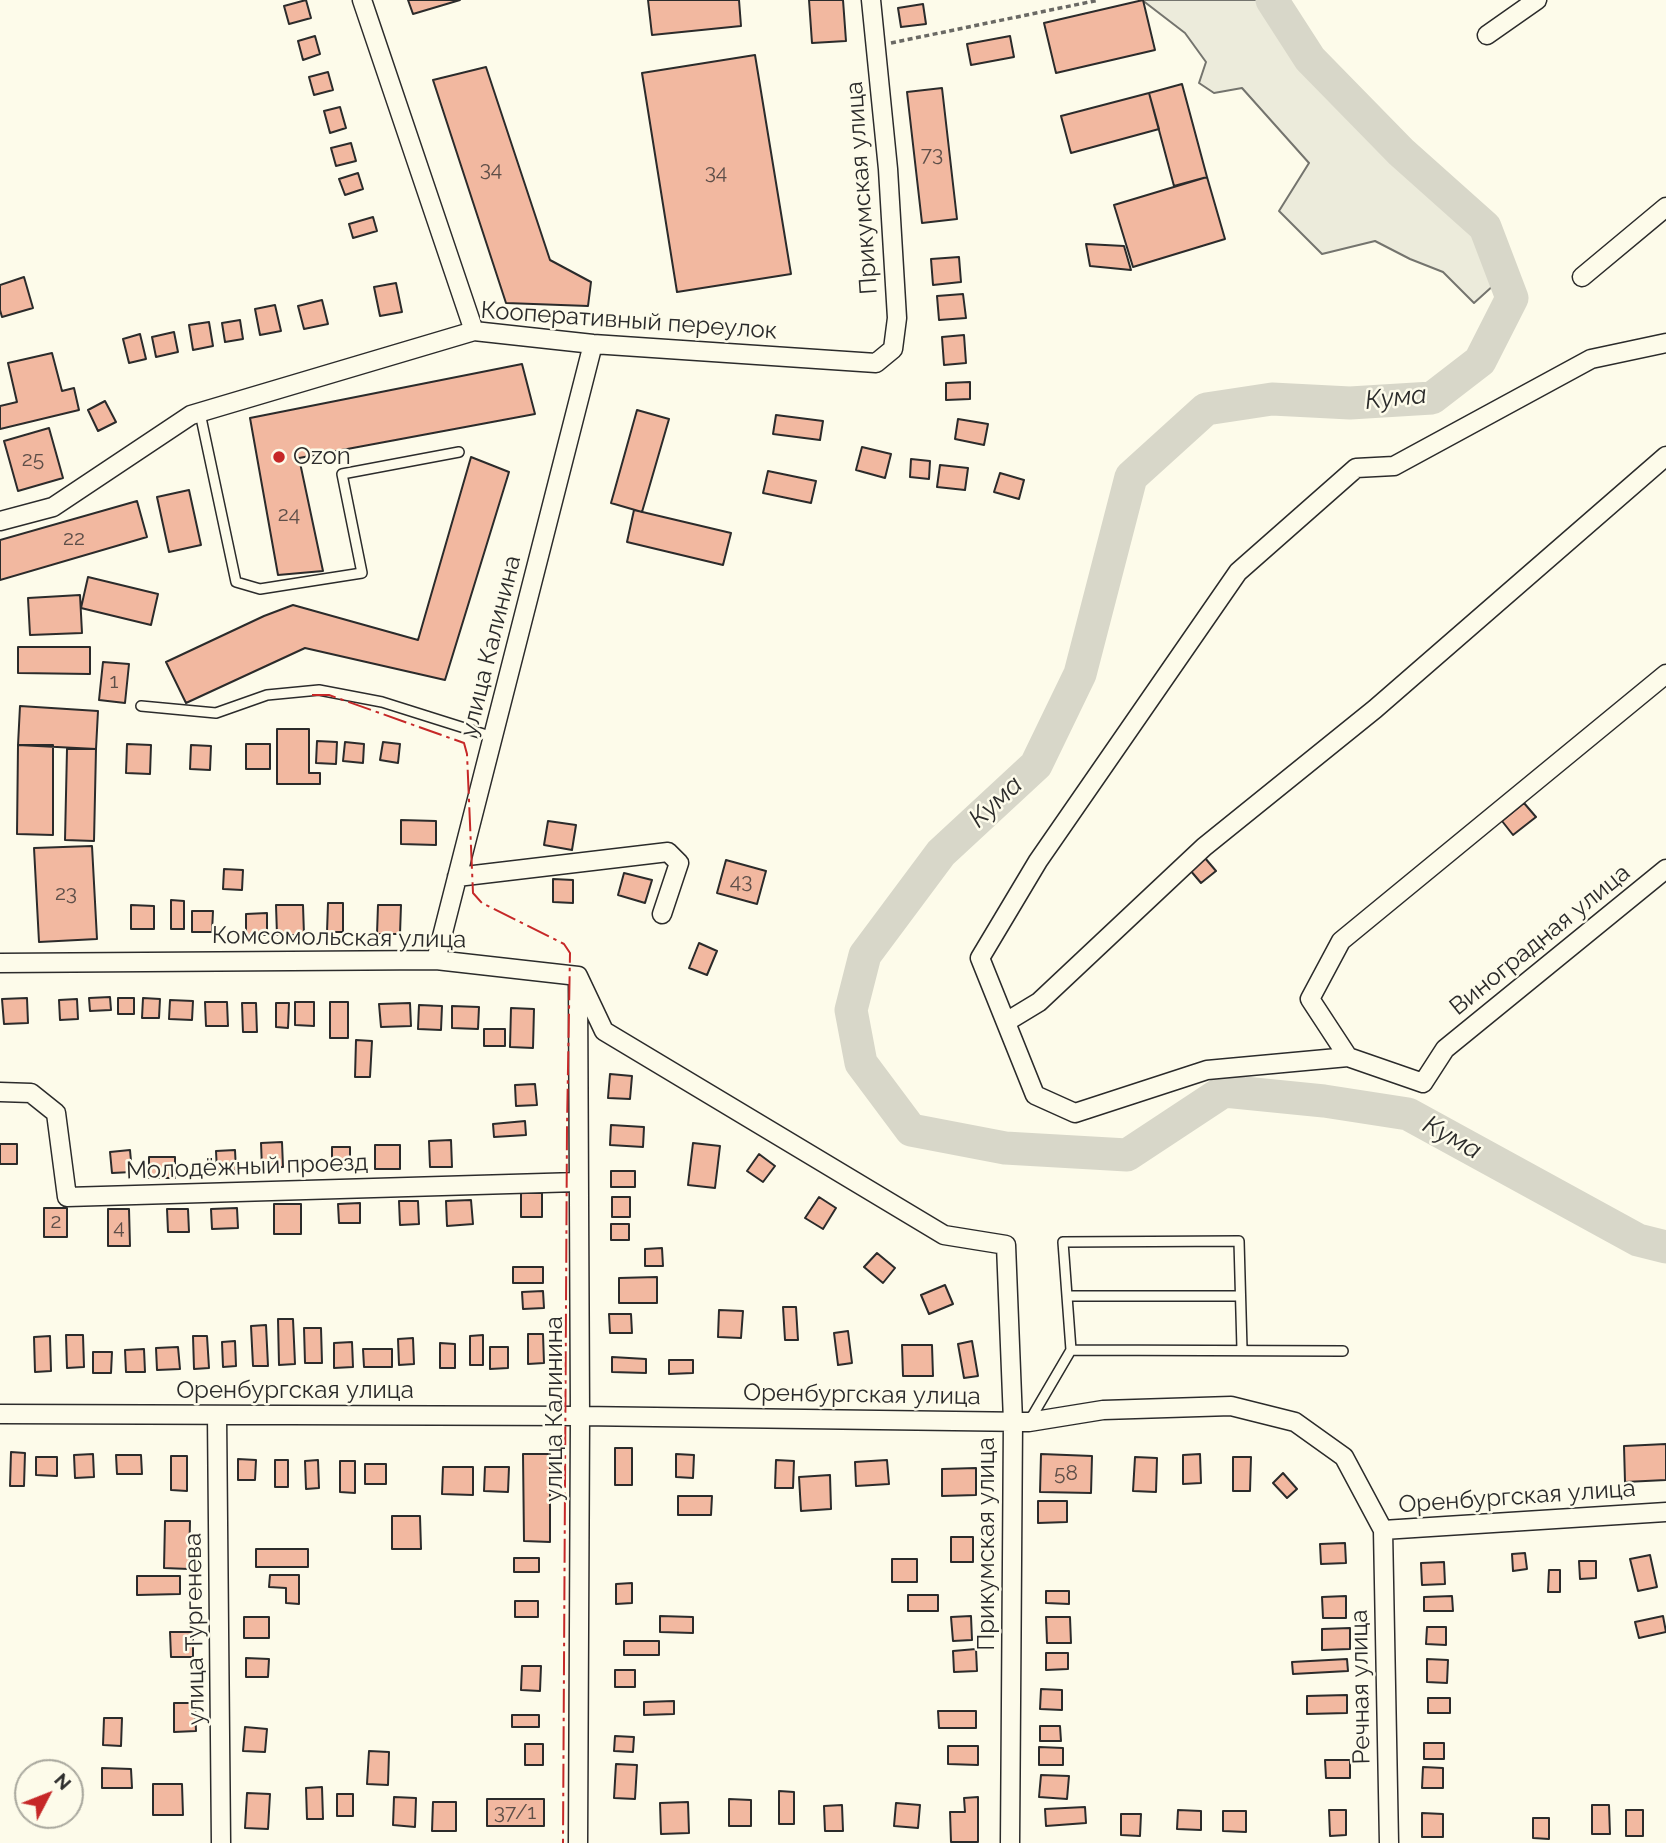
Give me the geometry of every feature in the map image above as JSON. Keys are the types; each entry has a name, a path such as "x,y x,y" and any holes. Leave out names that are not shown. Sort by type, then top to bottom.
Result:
{"street":[{"path":"362,0 474,331"},
{"name":"Прикумская улица","path":"871,0 888,169 897,318 893,349 876,363"},
{"path":"1487,35 1537,0"},
{"path":"1582,277 1666,207"},
{"name":"Кооперативный переулок","path":"0,521 53,506 191,415 474,331 593,344 876,363"},
{"path":"1666,343 1591,359 1394,466 1356,468 1238,572 1038,861 980,958 1035,1095 1074,1113 1207,1070 1348,1057 1310,999 1341,941 1666,674"},
{"name":"улица Калинина","path":"436,960 593,344"},
{"path":"1006,1022 1039,1002 1204,848 1375,709 1666,456"},
{"path":"457,877 667,852 679,863 662,914"},
{"name":"Виноградная улица","path":"1348,1057 1423,1083 1445,1049 1666,869"},
{"name":"Комсомольская улица","path":"0,963 436,960 578,976"},
{"name":"Прикумская улица","path":"578,976 604,1031 944,1234 1006,1245 1021,1422 1010,1843"},
{"name":"улица Калинина","path":"578,976 578,1843"},
{"name":"Молодёжный проезд","path":"0,1092 32,1093 56,1113 67,1197 578,1182"},
{"name":"Оренбургская улица","path":"0,1414 580,1416 1021,1422 1103,1410 1231,1406 1295,1422 1343,1457 1383,1530 1666,1512"},
{"name":"улица Тургенева","path":"217,1415 221,1843"},
{"name":"Речная улица","path":"1383,1530 1388,1843"}],"lane":[{"path":"200,413 236,582 260,589 362,573 342,474 459,452"},
{"path":"141,706 216,713 267,695 319,690 382,702 493,737"},
{"path":"1021,1422 1071,1350 1063,1242 1239,1241 1242,1349"},
{"path":"1067,1296 1240,1296"},
{"path":"1071,1350 1343,1351"}],"path":[{"path":"876,46 1100,0"}],"shaded area":[{"path":"1142,0 1259,0 1301,65 1389,155 1476,232 1495,284 1474,303 1443,272 1375,241 1322,254 1279,211 1309,163 1242,88 1214,93 1199,83 1206,62 1185,33"}],"building":[{"path":"306,0 311,18 289,24 284,6"},
{"path":"408,0 460,0 413,14"},
{"path":"648,0 739,0 741,26 652,35"},
{"path":"809,0 843,0 846,41 812,43"},
{"path":"1143,0 1155,50 1056,73 1044,23"},
{"path":"923,4 926,24 901,27 898,8"},
{"path":"315,36 320,54 303,60 298,41"},
{"path":"1010,36 1014,57 971,65 967,44"},
{"path":"755,55 791,274 677,292 642,73"},
{"path":"486,67 550,260 591,282 588,306 506,303 433,80"},
{"path":"328,72 333,90 314,95 309,77"},
{"path":"1182,84 1207,177 1174,186 1149,93"},
{"path":"942,88 957,219 922,223 907,92"},
{"path":"1149,93 1159,129 1071,153 1061,116"},
{"path":"340,107 346,128 330,133 324,111"},
{"path":"351,143 356,161 336,166 331,148"},
{"path":"358,173 363,189 345,195 339,179"},
{"path":"1207,177 1225,239 1133,267 1114,205"},
{"path":"373,217 377,231 353,238 349,224"},
{"path":"1086,244 1124,246 1131,270 1090,266"},
{"path":"959,257 961,282 933,285 931,259"},
{"path":"24,277 33,308 2,317 0,285"},
{"path":"396,283 402,312 380,316 374,287"},
{"path":"963,294 966,318 939,320 937,296"},
{"path":"322,300 328,324 304,329 298,306"},
{"path":"275,305 281,331 260,335 255,309"},
{"path":"240,320 243,339 225,342 222,323"},
{"path":"209,322 213,346 193,350 189,325"},
{"path":"174,332 178,352 156,357 152,337"},
{"path":"140,334 146,359 129,363 123,339"},
{"path":"964,335 966,363 944,365 942,337"},
{"path":"52,353 62,391 74,388 79,410 0,429 0,406 17,402 8,363"},
{"path":"522,364 535,414 299,458 323,571 278,575 250,418"},
{"path":"970,382 970,399 946,400 946,383"},
{"path":"105,401 116,422 98,431 88,410"},
{"path":"637,410 669,419 642,512 611,503"},
{"path":"776,415 823,421 820,440 773,434"},
{"path":"958,419 988,424 984,445 955,439"},
{"path":"49,428 63,478 18,491 4,441"},
{"path":"862,447 891,454 885,478 856,470"},
{"path":"471,457 509,472 445,680 305,648 186,703 166,662 293,605 418,640"},
{"path":"911,459 930,461 929,479 910,477"},
{"path":"940,465 968,468 965,490 937,487"},
{"path":"768,471 816,481 811,503 763,493"},
{"path":"1000,473 1024,480 1019,499 994,492"},
{"path":"189,490 201,545 169,552 157,497"},
{"path":"137,501 147,537 0,580 0,540"},
{"path":"634,510 731,533 723,565 627,542"},
{"path":"88,577 158,594 151,625 81,608"},
{"path":"80,595 82,633 30,635 28,598"},
{"path":"18,647 90,647 90,674 18,673"},
{"path":"103,662 129,664 125,703 99,700"},
{"path":"20,706 98,711 96,749 18,745"},
{"path":"277,729 309,729 309,773 320,773 320,784 277,784"},
{"path":"317,741 337,742 336,764 316,763"},
{"path":"345,742 364,744 363,763 343,761"},
{"path":"383,742 400,744 398,763 380,760"},
{"path":"127,744 151,745 150,774 126,773"},
{"path":"246,744 270,744 270,769 246,769"},
{"path":"18,745 53,745 53,835 17,834"},
{"path":"191,745 211,746 210,770 190,769"},
{"path":"67,749 96,749 94,841 65,840"},
{"path":"1524,803 1536,817 1513,835 1502,821"},
{"path":"401,820 436,821 436,845 401,844"},
{"path":"548,821 576,825 572,850 544,845"},
{"path":"92,846 97,939 39,942 34,848"},
{"path":"1205,858 1216,871 1201,883 1190,870"},
{"path":"726,860 766,871 757,904 717,893"},
{"path":"224,869 243,870 242,890 223,889"},
{"path":"624,873 652,880 645,903 618,895"},
{"path":"553,879 573,880 573,903 553,902"},
{"path":"171,900 184,901 184,929 171,929"},
{"path":"328,903 343,903 343,932 327,932"},
{"path":"131,905 154,906 154,929 131,929"},
{"path":"276,905 303,905 304,935 277,935"},
{"path":"378,905 401,905 400,934 377,934"},
{"path":"192,911 213,911 212,932 192,932"},
{"path":"267,913 267,935 246,935 246,914"},
{"path":"699,943 717,951 707,975 689,968"},
{"path":"110,997 111,1010 90,1011 89,998"},
{"path":"27,998 28,1023 4,1024 2,999"},
{"path":"118,998 134,998 134,1014 118,1014"},
{"path":"143,998 160,999 159,1018 142,1018"},
{"path":"77,999 78,1019 60,1020 59,1000"},
{"path":"170,1000 193,1001 192,1020 169,1019"},
{"path":"205,1002 227,1002 228,1026 206,1026"},
{"path":"295,1002 314,1002 314,1026 295,1025"},
{"path":"330,1002 348,1002 348,1038 330,1038"},
{"path":"242,1003 256,1003 257,1032 243,1032"},
{"path":"276,1003 289,1003 288,1028 276,1027"},
{"path":"410,1003 411,1026 381,1027 379,1004"},
{"path":"419,1005 442,1006 441,1030 418,1029"},
{"path":"452,1006 479,1007 478,1029 452,1028"},
{"path":"511,1008 534,1009 533,1048 510,1047"},
{"path":"484,1029 505,1029 505,1046 484,1046"},
{"path":"356,1040 372,1041 370,1077 355,1077"},
{"path":"610,1074 632,1076 630,1099 608,1098"},
{"path":"535,1084 537,1105 516,1106 515,1085"},
{"path":"525,1121 526,1135 494,1137 493,1124"},
{"path":"611,1125 644,1127 643,1147 610,1145"},
{"path":"451,1140 452,1167 430,1167 429,1141"},
{"path":"282,1142 283,1167 262,1168 261,1143"},
{"path":"693,1143 720,1146 715,1188 688,1185"},
{"path":"0,1144 17,1144 17,1164 0,1164"},
{"path":"375,1145 400,1145 400,1169 375,1169"},
{"path":"332,1147 350,1147 350,1168 332,1168"},
{"path":"130,1150 132,1172 112,1173 110,1152"},
{"path":"235,1150 236,1170 217,1171 216,1151"},
{"path":"759,1154 775,1166 763,1182 747,1171"},
{"path":"149,1157 175,1157 175,1178 149,1178"},
{"path":"611,1171 635,1171 635,1187 611,1187"},
{"path":"521,1193 542,1193 542,1217 521,1217"},
{"path":"612,1197 630,1197 630,1217 612,1217"},
{"path":"819,1197 836,1208 823,1229 805,1218"},
{"path":"471,1200 473,1224 447,1226 446,1201"},
{"path":"399,1201 418,1201 419,1224 400,1225"},
{"path":"360,1203 360,1223 339,1223 338,1204"},
{"path":"274,1204 301,1204 301,1234 274,1234"},
{"path":"44,1208 67,1208 67,1237 44,1237"},
{"path":"237,1208 238,1228 212,1229 211,1209"},
{"path":"108,1209 129,1209 130,1246 108,1246"},
{"path":"167,1209 188,1209 189,1232 168,1232"},
{"path":"611,1224 629,1224 629,1240 611,1240"},
{"path":"662,1248 663,1266 645,1266 645,1249"},
{"path":"877,1253 895,1268 883,1283 864,1267"},
{"path":"513,1267 543,1267 543,1283 513,1283"},
{"path":"657,1277 657,1303 619,1303 619,1278"},
{"path":"945,1285 953,1304 929,1314 921,1295"},
{"path":"543,1291 544,1308 523,1309 522,1292"},
{"path":"783,1307 796,1307 798,1340 785,1340"},
{"path":"719,1310 743,1311 741,1338 718,1337"},
{"path":"609,1314 631,1314 632,1333 610,1333"},
{"path":"278,1319 293,1319 295,1364 279,1365"},
{"path":"266,1325 268,1366 253,1366 251,1326"},
{"path":"304,1328 321,1328 322,1363 305,1363"},
{"path":"848,1331 852,1363 838,1365 834,1333"},
{"path":"528,1334 543,1334 544,1363 528,1364"},
{"path":"66,1335 83,1335 84,1367 67,1368"},
{"path":"483,1335 483,1365 470,1365 470,1336"},
{"path":"50,1336 51,1371 35,1372 34,1337"},
{"path":"193,1336 207,1336 209,1368 194,1369"},
{"path":"413,1338 414,1364 399,1365 398,1339"},
{"path":"235,1341 236,1366 223,1367 222,1342"},
{"path":"972,1341 978,1376 964,1378 958,1344"},
{"path":"352,1342 353,1367 334,1368 334,1343"},
{"path":"440,1343 455,1344 455,1368 440,1368"},
{"path":"902,1345 932,1345 933,1376 903,1376"},
{"path":"178,1347 180,1369 157,1370 156,1348"},
{"path":"490,1347 508,1347 508,1368 490,1369"},
{"path":"144,1349 145,1372 126,1372 125,1350"},
{"path":"363,1349 392,1349 392,1367 364,1367"},
{"path":"93,1352 112,1352 111,1373 93,1373"},
{"path":"612,1357 646,1359 646,1373 612,1372"},
{"path":"669,1360 693,1360 693,1373 669,1374"},
{"path":"1666,1444 1666,1480 1625,1482 1624,1446"},
{"path":"615,1448 632,1448 632,1485 615,1485"},
{"path":"11,1452 25,1453 24,1486 10,1486"},
{"path":"93,1454 94,1477 75,1478 74,1455"},
{"path":"523,1454 550,1454 550,1542 524,1541"},
{"path":"676,1454 694,1455 693,1478 676,1477"},
{"path":"1041,1454 1092,1456 1091,1493 1040,1492"},
{"path":"1200,1454 1201,1483 1183,1484 1183,1455"},
{"path":"116,1455 141,1455 142,1474 117,1474"},
{"path":"171,1456 187,1456 187,1491 171,1490"},
{"path":"36,1457 57,1457 57,1476 36,1475"},
{"path":"1135,1457 1157,1458 1156,1492 1133,1491"},
{"path":"1233,1457 1251,1457 1250,1491 1233,1491"},
{"path":"238,1459 256,1460 255,1480 238,1480"},
{"path":"275,1460 288,1460 288,1487 275,1487"},
{"path":"318,1460 319,1488 306,1489 305,1461"},
{"path":"776,1460 794,1461 793,1488 775,1488"},
{"path":"887,1460 889,1484 856,1486 855,1462"},
{"path":"340,1461 355,1461 355,1493 340,1492"},
{"path":"365,1464 386,1464 386,1484 365,1484"},
{"path":"443,1467 473,1467 473,1495 442,1494"},
{"path":"485,1467 509,1467 508,1492 484,1491"},
{"path":"976,1468 976,1495 942,1496 942,1469"},
{"path":"1283,1473 1297,1489 1287,1498 1273,1483"},
{"path":"830,1475 831,1509 801,1511 799,1477"},
{"path":"678,1496 712,1496 711,1515 678,1515"},
{"path":"1038,1501 1067,1501 1067,1522 1038,1523"},
{"path":"392,1516 420,1516 421,1549 392,1549"},
{"path":"165,1521 190,1521 189,1569 164,1568"},
{"path":"951,1537 973,1537 973,1562 951,1562"},
{"path":"1345,1543 1346,1563 1321,1564 1320,1544"},
{"path":"256,1549 308,1549 308,1567 256,1567"},
{"path":"1525,1553 1527,1569 1513,1571 1512,1554"},
{"path":"1650,1555 1657,1587 1638,1591 1630,1559"},
{"path":"514,1558 539,1558 539,1572 514,1572"},
{"path":"892,1559 917,1559 917,1582 892,1582"},
{"path":"1579,1561 1596,1561 1596,1578 1580,1579"},
{"path":"1444,1562 1445,1584 1422,1585 1421,1563"},
{"path":"1549,1570 1560,1570 1560,1592 1548,1592"},
{"path":"270,1575 299,1575 299,1604 286,1603 286,1588 269,1587"},
{"path":"137,1576 180,1576 180,1594 137,1595"},
{"path":"632,1583 632,1603 616,1604 616,1584"},
{"path":"1046,1591 1069,1591 1069,1604 1046,1603"},
{"path":"908,1595 938,1595 938,1611 908,1611"},
{"path":"1346,1596 1346,1618 1323,1618 1322,1597"},
{"path":"1452,1596 1453,1611 1424,1611 1424,1597"},
{"path":"515,1601 538,1601 538,1617 515,1617"},
{"path":"660,1616 693,1617 693,1633 660,1632"},
{"path":"971,1616 972,1640 953,1641 951,1617"},
{"path":"1663,1616 1666,1632 1639,1638 1635,1622"},
{"path":"244,1617 269,1617 269,1638 244,1638"},
{"path":"1046,1617 1070,1617 1071,1643 1047,1643"},
{"path":"1427,1627 1446,1627 1446,1645 1426,1644"},
{"path":"1350,1628 1350,1649 1322,1650 1322,1629"},
{"path":"170,1632 193,1632 193,1657 171,1657"},
{"path":"624,1641 659,1641 659,1655 624,1655"},
{"path":"976,1649 977,1671 954,1672 953,1651"},
{"path":"1046,1653 1068,1653 1068,1669 1046,1670"},
{"path":"246,1658 269,1659 268,1677 246,1677"},
{"path":"1347,1659 1348,1671 1293,1674 1292,1662"},
{"path":"1427,1659 1448,1660 1447,1683 1427,1682"},
{"path":"522,1666 541,1666 540,1691 521,1690"},
{"path":"615,1670 635,1670 635,1687 615,1687"},
{"path":"1041,1689 1062,1690 1062,1710 1040,1709"},
{"path":"1347,1695 1347,1713 1307,1714 1307,1696"},
{"path":"1428,1698 1450,1698 1450,1713 1428,1713"},
{"path":"674,1701 674,1714 644,1715 644,1702"},
{"path":"174,1703 195,1703 196,1731 174,1732"},
{"path":"938,1711 976,1711 976,1728 939,1728"},
{"path":"512,1715 539,1715 539,1727 512,1727"},
{"path":"104,1718 122,1718 121,1746 103,1745"},
{"path":"1040,1726 1060,1726 1061,1741 1040,1741"},
{"path":"245,1727 267,1729 265,1752 243,1751"},
{"path":"615,1736 634,1737 633,1752 614,1751"},
{"path":"1424,1743 1444,1743 1444,1759 1424,1759"},
{"path":"525,1744 543,1744 543,1765 525,1765"},
{"path":"948,1746 978,1746 978,1765 948,1764"},
{"path":"1039,1747 1063,1748 1063,1765 1039,1765"},
{"path":"369,1751 389,1752 388,1785 367,1784"},
{"path":"1325,1760 1350,1760 1350,1778 1326,1778"},
{"path":"616,1764 637,1765 635,1799 614,1798"},
{"path":"1423,1767 1443,1768 1443,1788 1422,1788"},
{"path":"102,1768 131,1769 132,1788 102,1788"},
{"path":"1041,1775 1069,1776 1067,1799 1039,1797"},
{"path":"153,1784 182,1784 183,1815 153,1815"},
{"path":"322,1787 323,1819 307,1819 306,1788"},
{"path":"779,1791 794,1792 794,1824 779,1824"},
{"path":"247,1793 270,1794 268,1829 245,1828"},
{"path":"337,1794 353,1794 353,1816 337,1816"},
{"path":"394,1797 416,1798 415,1827 393,1825"},
{"path":"978,1797 978,1842 951,1842 950,1812 965,1812 964,1798"},
{"path":"487,1799 544,1799 544,1826 487,1826"},
{"path":"729,1799 751,1800 751,1826 729,1826"},
{"path":"433,1802 456,1802 456,1831 432,1831"},
{"path":"688,1802 689,1833 661,1834 660,1803"},
{"path":"896,1803 920,1805 918,1828 894,1826"},
{"path":"842,1805 843,1831 825,1831 824,1806"},
{"path":"1592,1805 1609,1805 1610,1834 1592,1834"},
{"path":"1085,1807 1086,1823 1046,1826 1045,1809"},
{"path":"1178,1810 1201,1811 1201,1830 1177,1829"},
{"path":"1329,1810 1346,1810 1346,1835 1330,1836"},
{"path":"1626,1810 1643,1810 1643,1836 1626,1836"},
{"path":"1223,1811 1246,1811 1246,1832 1223,1831"},
{"path":"1422,1813 1443,1814 1443,1837 1422,1837"},
{"path":"1121,1814 1141,1814 1140,1836 1121,1835"},
{"path":"1533,1818 1549,1818 1549,1839 1533,1838"}],"waterway":[{"name":"Кума","path":"1272,0 1310,59 1401,152 1485,227 1512,298 1480,361 1432,398 1350,403 1272,399 1206,409 1131,477 1080,674 1036,765 941,853 865,955 851,1010 861,1063 911,1130 1005,1148 1127,1155 1224,1091 1324,1101 1408,1114 1638,1240 1666,1247"}],"power":[{"path":"312,695 329,695 464,743 467,754 473,893 482,903 564,944 570,953 563,1843"}],"place":[{"name":"Ozon","path":"279,457"}]}
